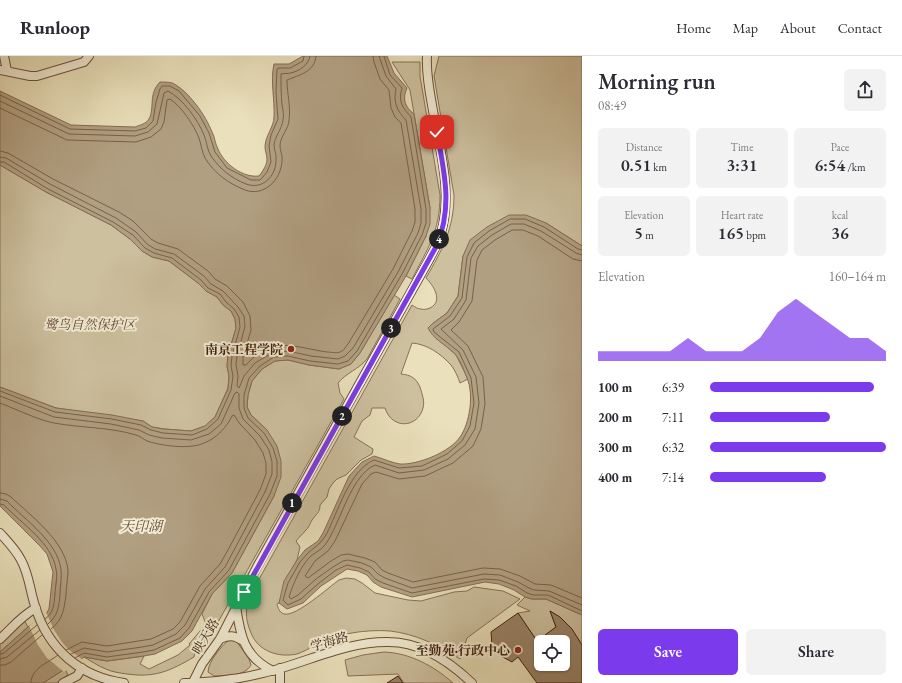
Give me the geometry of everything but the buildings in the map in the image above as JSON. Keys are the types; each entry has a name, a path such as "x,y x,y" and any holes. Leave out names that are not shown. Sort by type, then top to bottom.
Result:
{"street":[{"path":"4,56 3,71 37,76 84,62 89,56"},
{"name":"映天路","path":"193,683 202,664 220,639 236,605 437,245 441,234 447,196 429,88 427,56"},
{"path":"0,534 14,548 22,560 39,617 53,643 61,653 80,667 98,677 124,683"},
{"path":"236,605 243,640 255,659 262,665 276,670 280,683"},
{"path":"0,639 22,618 36,608"},
{"path":"220,639 229,635 243,640"},
{"name":"学海路","path":"184,683 233,679 276,670 347,648 372,643 390,642 413,646 435,655 472,683"},
{"path":"63,683 77,676 80,667"}],"green space":[{"path":"439,56 582,56 582,246 546,223 463,256 458,296 447,313 432,324 445,345 456,355 468,379 460,383 452,367 443,357 423,345 412,343 401,374 408,375 413,378 417,381 420,387 424,403 420,415 411,423 405,424 393,420 388,415 385,408 372,408 370,415 362,421 354,437 373,449 372,454 361,460 346,475 337,479 333,483 329,489 327,497 320,505 319,512 312,520 308,528 296,541 300,547 297,560 279,603 277,604 281,612 284,614 289,614 304,606 339,580 346,578 355,579 375,593 408,600 421,601 454,592 467,591 474,587 503,591 520,599 467,638 460,659 418,637 390,631 363,631 347,634 328,640 297,654 276,654 264,649 258,644 251,633 246,616 250,596 412,305 419,309 426,309 434,305 436,301 436,293 426,278 446,239 452,218 454,195 434,76"},
{"path":"392,62 420,62 420,76 440,195 438,219 432,239 412,279 406,276 426,236 430,208 410,90"},
{"name":"鹭鸟自然保护区","path":"0,165 46,192 111,225 130,239 142,251 152,257 169,261 206,291 217,297 223,305 231,311 235,319 236,328 228,355 228,388 215,417 205,426 191,431 152,427 143,421 56,408 0,387"},
{"path":"394,295 400,299 367,359 338,383 340,393 344,399 213,631 199,650 195,651 194,657 170,670 154,674 137,675 111,671 84,657 107,661 144,656 140,664 149,669 178,655 190,645 189,644 206,624 202,614 212,594 232,573 274,496 267,430 251,415 247,407 248,395 252,381 262,369 275,361 288,360 309,365 339,369 351,364 360,353"},
{"path":"525,597 532,599 546,599 582,615 582,645 568,626 550,611 556,627 545,635 534,635 534,637 518,613 530,611 517,605"},
{"path":"24,620 28,627 0,652 0,642"},
{"path":"230,639 237,642 249,659 251,665 244,672 214,676 208,672 210,663 223,645"},
{"path":"384,652 403,655 430,666 453,683 404,683 398,674 348,676 345,660 363,655"},
{"path":"65,669 68,675 56,683 43,683"}],"water":[{"name":"天印湖","path":"303,56 387,56 394,73 407,88 405,92 405,102 408,109 414,114 430,208 430,224 426,236 406,276 360,353 351,364 339,369 309,365 288,360 275,361 262,369 252,381 248,395 247,407 251,415 267,430 277,446 281,461 281,477 274,496 232,573 212,594 192,631 182,641 155,654 107,661 84,657 43,683 0,683 0,652 28,627 46,614 49,609 53,572 47,554 0,506 0,387 56,408 112,415 143,421 152,427 191,431 205,426 215,417 228,389 228,355 236,328 235,319 231,311 223,305 217,297 206,291 169,261 152,257 142,251 130,239 111,225 46,192 0,165 0,91 71,125 135,127 148,121 152,110 154,91 160,82 172,83 184,91 201,111 213,134 221,155 229,165 247,175 259,176 266,163 265,143 274,121 272,77 274,64 289,64"},
{"path":"509,215 526,215 546,223 582,246 582,615 546,599 532,599 499,584 485,582 412,597 381,587 373,582 367,575 358,571 347,569 321,586 303,603 287,609 279,603 284,581 305,550 318,541 349,476 362,462 374,456 400,464 424,460 449,448 460,437 466,424 470,408 470,392 467,378 456,355 436,339 428,328 447,313 458,296 463,256 470,240 487,227"}],"pier":[{"path":"46,612 54,630 62,642 69,650 82,659 64,672 47,658 38,645 29,626"}],"place":[{"name":"南京工程学院","path":"291,349"},
{"name":"至勤苑·行政中心","path":"518,650"}],"route":[{"path":"244,592 437,245 441,234 447,196 437,132"}]}
